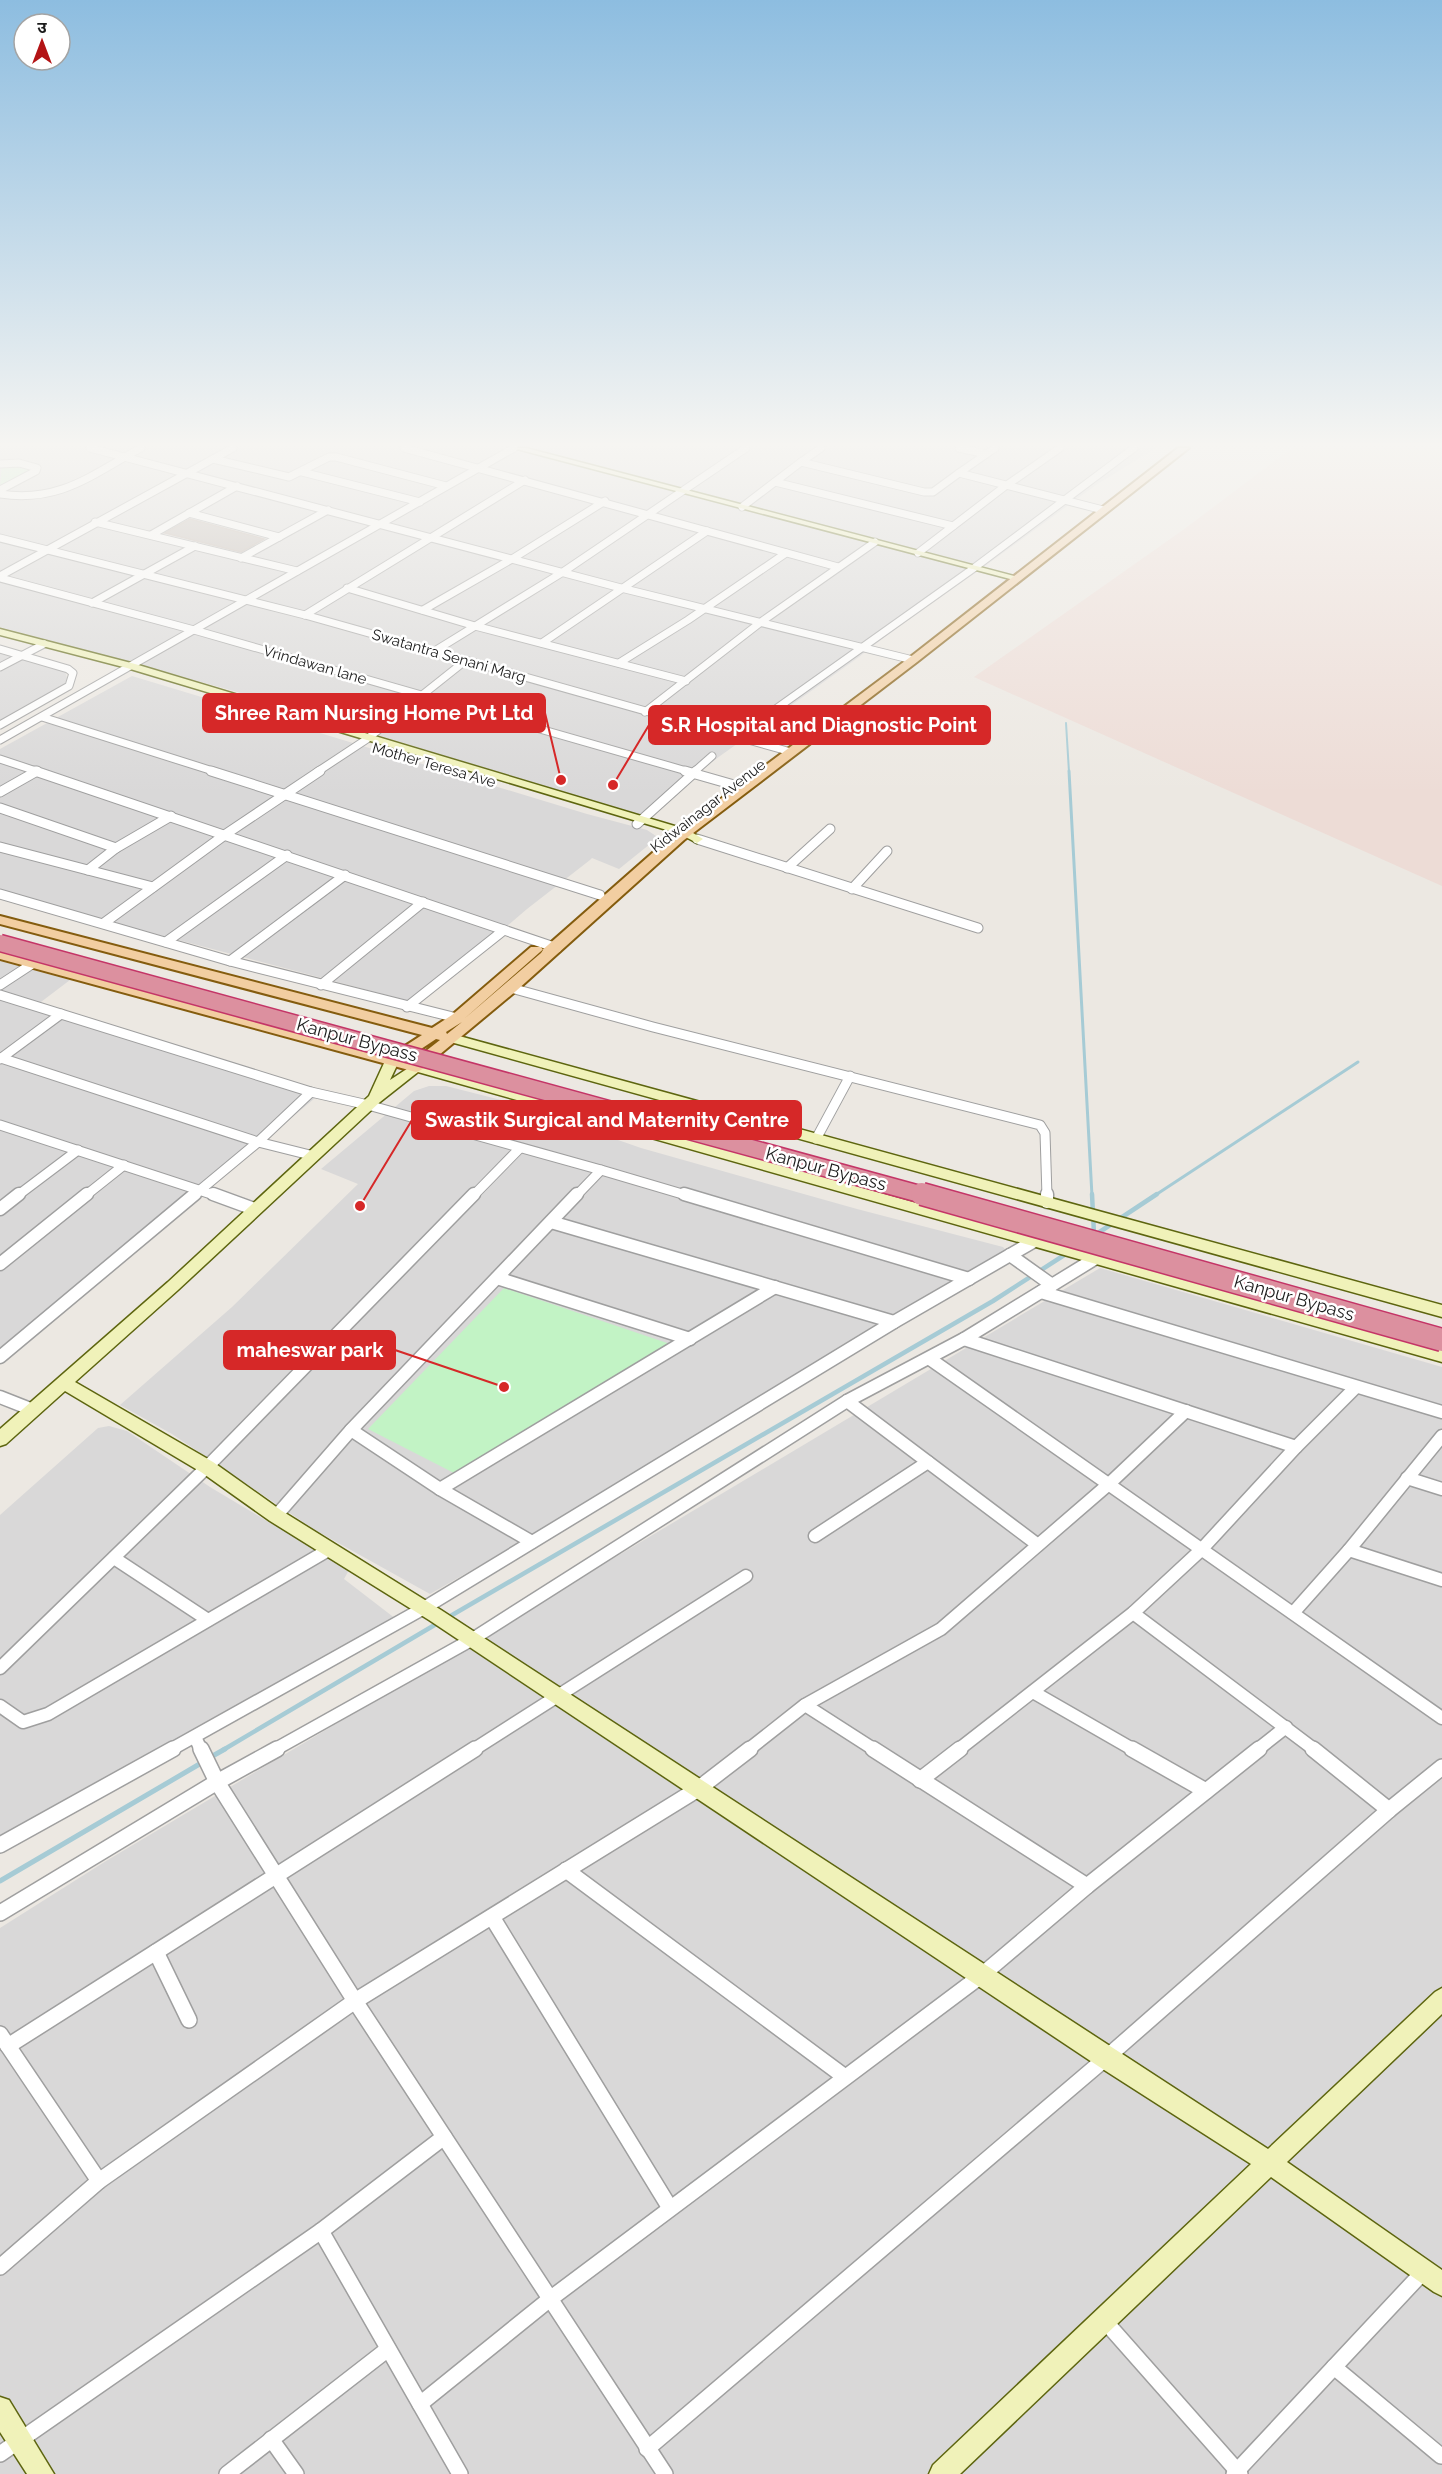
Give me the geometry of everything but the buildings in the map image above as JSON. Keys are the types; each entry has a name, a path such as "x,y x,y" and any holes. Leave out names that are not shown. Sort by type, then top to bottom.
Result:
{"highway":[{"name":"Kanpur Bypass","path":"0,933 255,1000 1442,1327"},
{"name":"Kanpur Bypass","path":"0,943 1008,1218 1442,1340"}],"main road":[{"name":"Kidwainagar Avenue","path":"392,1061 457,1018 551,945 677,833 1029,563"},
{"name":"Kidwainagar Avenue","path":"416,1067 511,988 600,895 734,785 786,751"},
{"path":"0,920 452,1038"},
{"path":"0,955 416,1067"}],"street":[{"path":"0,577 22,563"},
{"name":"Swatantra Senani Marg","path":"104,563 248,599 786,751"},
{"path":"92,603 164,563"},
{"path":"264,563 297,571"},
{"path":"0,740 310,563"},
{"path":"305,615 386,563"},
{"path":"423,610 504,563"},
{"path":"529,563 908,658"},
{"path":"433,652 576,563"},
{"path":"542,643 658,563"},
{"path":"619,663 769,563"},
{"path":"826,563 838,567"},
{"path":"645,712 761,622 843,563"},
{"path":"957,563 1012,577"},
{"path":"735,738 980,563"},
{"name":"Vrindawan lane","path":"0,577 194,630 734,785"},
{"path":"347,588 476,626 686,681"},
{"path":"0,632 40,646"},
{"name":"Mother Teresa Ave","path":"0,638 127,668 363,741 697,839"},
{"path":"0,667 40,646"},
{"path":"0,649 68,669 73,673 72,682 0,725"},
{"path":"104,923 226,834 363,741 465,661"},
{"path":"42,717 600,895"},
{"path":"639,822 712,756"},
{"path":"0,759 551,945"},
{"path":"0,792 37,771"},
{"path":"0,808 116,848"},
{"path":"88,870 116,848 171,816"},
{"path":"787,868 830,829"},
{"path":"697,839 978,928"},
{"path":"0,847 153,887"},
{"path":"852,889 887,851"},
{"path":"166,942 287,855"},
{"path":"230,961 345,875"},
{"path":"0,894 230,961 457,1018"},
{"path":"321,985 423,902"},
{"path":"407,1007 504,930"},
{"path":"0,985 32,964"},
{"path":"511,988 653,1027 1040,1125 1045,1133 1047,1202"},
{"path":"0,995 310,1092 371,1102 519,1149 601,1170 969,1279"},
{"path":"0,1059 61,1014"},
{"path":"452,1038 1442,1311"},
{"path":"0,1059 258,1142 314,1156"},
{"path":"371,1102 392,1061"},
{"path":"0,1439 173,1286 371,1102 416,1067 1042,1241 1442,1356"},
{"path":"816,1138 850,1076"},
{"path":"0,1357 258,1142 310,1092"},
{"path":"2,1127 254,1209"},
{"path":"0,1668 207,1467 519,1149"},
{"path":"0,1209 78,1150"},
{"path":"0,1264 124,1165"},
{"path":"276,1516 351,1430 601,1170"},
{"path":"551,1222 894,1322"},
{"path":"0,1845 197,1741 429,1612 532,1542 894,1322 969,1279 1016,1259 1042,1241"},
{"path":"0,1913 215,1777 467,1637 847,1401 964,1339 1052,1285 1089,1255"},
{"path":"1016,1259 1052,1285"},
{"path":"497,1278 690,1339"},
{"path":"440,1489 775,1287"},
{"path":"1041,1292 1442,1412"},
{"path":"964,1339 1296,1447"},
{"path":"930,1359 1110,1483 1201,1550 1442,1718"},
{"path":"64,1383 207,1467 276,1516 429,1612 1106,2058 1268,2162 1433,2277 1334,2367 1237,2473 1103,2319"},
{"path":"920,1780 1133,1613 1201,1550 1296,1447 1356,1387"},
{"path":"0,1397 33,1410"},
{"path":"847,1401 1038,1545"},
{"path":"0,2267 99,2181 355,2001 698,1789 805,1705 941,1629 1110,1483 1186,1411"},
{"path":"351,1430 440,1489 532,1542"},
{"path":"1293,1613 1349,1550 1442,1436"},
{"path":"815,1536 928,1462"},
{"path":"1407,1478 1442,1489"},
{"path":"0,1706 23,1722 35,1719 330,1549"},
{"path":"1349,1550 1442,1580"},
{"path":"114,1558 208,1620"},
{"path":"99,2181 4,2040 156,1952 746,1576"},
{"path":"1133,1613 1286,1727 1389,1810"},
{"path":"1033,1692 1206,1791"},
{"path":"805,1705 1087,1886"},
{"path":"420,2404 550,2299 982,1975 1087,1886 1286,1727"},
{"path":"197,1741 215,1777 355,2001 647,2450 665,2474"},
{"path":"647,2450 1106,2058 1389,1810 1442,1767"},
{"path":"566,1870 846,2078"},
{"path":"492,1917 670,2208"},
{"path":"156,1952 189,2020"},
{"path":"942,2474 1268,2162 1440,2004"},
{"path":"10,2447 321,2231 444,2137"},
{"path":"321,2231 460,2474"},
{"path":"227,2474 387,2349"},
{"path":"1334,2367 1441,2456"},
{"path":"0,2409 10,2447 41,2474"},
{"path":"271,2439 296,2474"}],"shaded area":[{"path":"0,563 949,563 969,571 859,657 720,756 642,816 234,691 0,627"},
{"path":"960,563 989,563 981,569"},
{"path":"1135,563 1442,563 1442,886 974,677"},
{"path":"0,651 65,670 67,678 64,687 0,728"},
{"path":"132,676 587,814 647,830 656,836 655,840 619,869 592,858 527,909 417,1003 0,893 0,749"},
{"path":"0,961 70,980 33,1008 321,1093 0,1362"},
{"path":"429,1086 446,1086 509,1102 641,1148 857,1209 1003,1247 1007,1252 558,1521 430,1594 315,1530 172,1434 120,1405 232,1307 358,1184 321,1169 414,1091"},
{"path":"1100,1268 1442,1367 1442,2474 0,2474 0,1928 106,1861"},
{"path":"109,1426 127,1431 210,1487 349,1570 344,1579 396,1619 0,1844 0,1515 98,1428"}],"green space":[{"path":"504,1288 670,1344 454,1473 368,1429"}],"waterway":[{"path":"1066,723 1069,772"},
{"path":"1069,771 1092,1196"},
{"path":"1154,1196 1358,1062"},
{"path":"1092,1194 1094,1234"},
{"path":"1095,1235 1157,1194"},
{"path":"447,1618 993,1301 1069,1252"},
{"path":"223,1750 438,1623"},
{"path":"209,1758 225,1749"},
{"path":"0,1881 203,1762"}],"place":[{"name":"Shree Ram Nursing Home Pvt Ltd","path":"561,780"},
{"name":"S.R Hospital and Diagnostic Point","path":"613,785"},
{"name":"Swastik Surgical and Maternity Centre","path":"360,1206"},
{"name":"maheswar park","path":"504,1387"}]}
